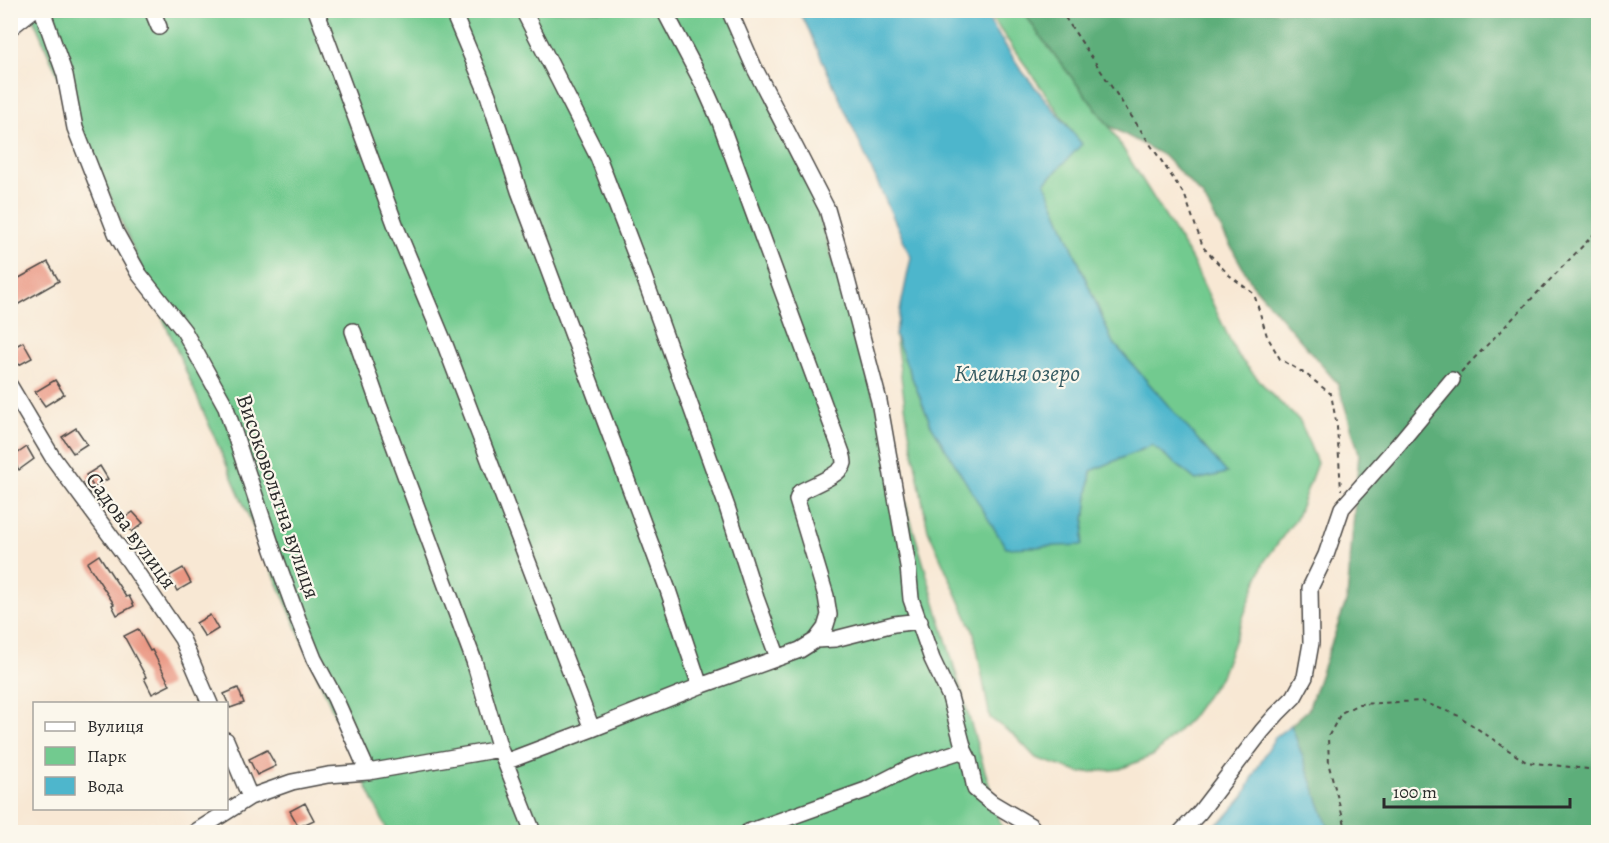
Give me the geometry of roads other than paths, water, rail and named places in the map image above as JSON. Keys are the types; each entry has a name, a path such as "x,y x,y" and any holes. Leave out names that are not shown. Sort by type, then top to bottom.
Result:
{"street":[{"path":"10,28 33,10"},
{"name":"Високовольтна вулиця","path":"42,10 65,75 75,128 116,233 139,274 184,331 225,405 298,619 314,659 335,698 368,772"},
{"path":"152,10 159,27"},
{"path":"316,10 398,232 456,372 592,729"},
{"path":"453,10 488,95 519,191 668,590 700,686"},
{"path":"524,10 598,157 728,507 756,598 778,658"},
{"path":"195,832 250,797 292,782 503,755 592,729 700,686 800,650 816,640 825,628 829,615 826,596 797,500 800,492 841,470 844,464 842,453 720,122 705,86 664,10"},
{"path":"729,10 754,67 826,209 879,401 908,566 911,599 932,659 950,697 964,750 969,760 975,789 992,803 1031,826 1035,832"},
{"path":"353,331 474,661 503,755 533,832"},
{"path":"1181,832 1200,812 1262,731 1294,697 1305,677 1311,643 1310,588 1326,555 1342,508 1452,380"},
{"name":"Садова вулиця","path":"10,386 53,458 129,561 182,639 209,702"},
{"path":"816,640 835,639 894,624 920,621"},
{"path":"228,745 250,797"},
{"path":"748,832 866,790 911,767 964,750"}],"water":[{"name":"Клешня озеро","path":"798,11 983,11 1022,71 1082,144 1045,183 1112,341 1227,473 1196,480 1152,445 1091,471 1082,545 1006,548 931,425 895,335 911,257 806,24"},
{"path":"1291,725 1330,832 1203,832 1223,820 1244,796 1275,737"}]}
